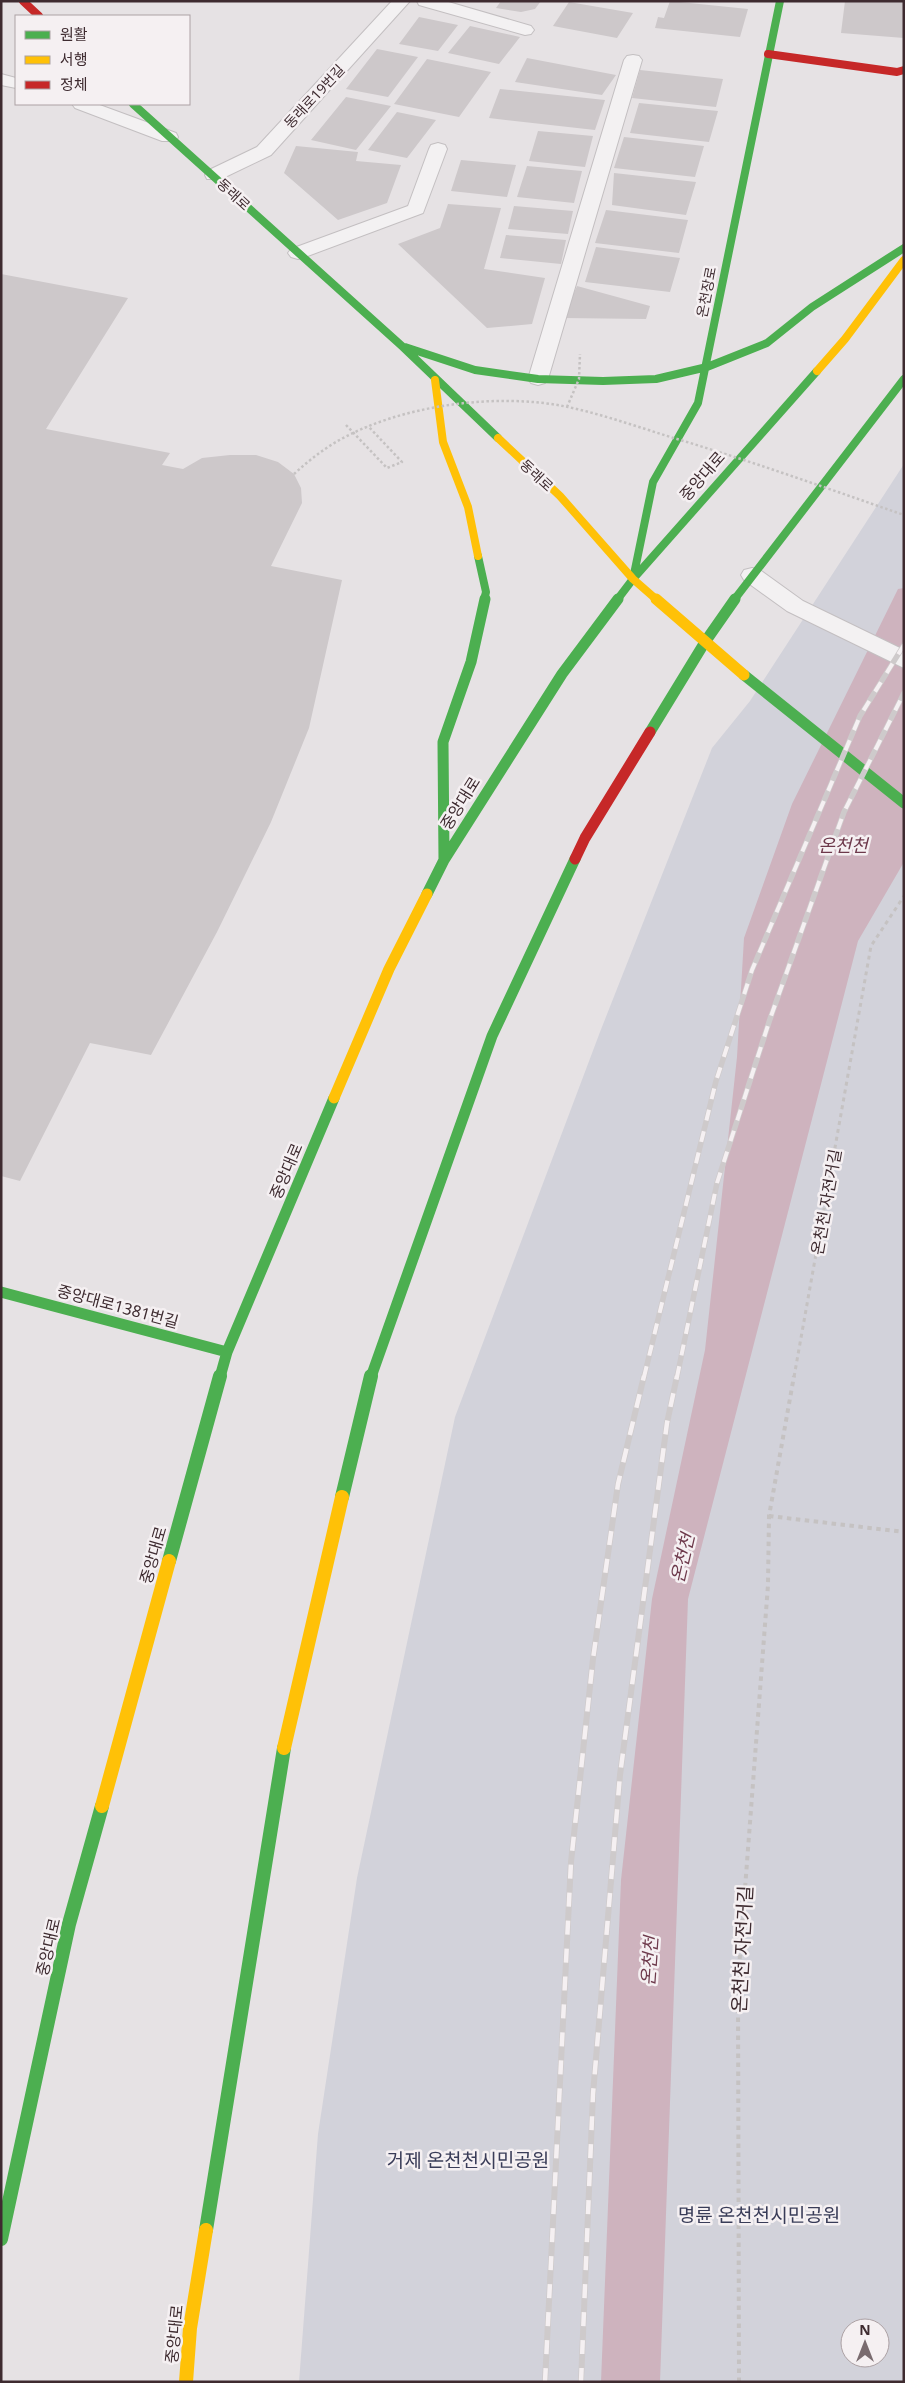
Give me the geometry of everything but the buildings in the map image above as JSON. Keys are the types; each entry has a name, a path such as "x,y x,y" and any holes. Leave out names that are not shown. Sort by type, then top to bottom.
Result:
{"main road":[{"path":"23,1 38,15"},
{"name":"온천장로","path":"633,579 653,482 698,404 780,1"},
{"path":"768,54 901,71"},
{"name":"동래로","path":"134,105 403,346 434,380 560,496 633,579 773,700 904,803"},
{"path":"403,346 475,370 538,379 603,381 656,378 707,367 767,343 812,307 904,248"},
{"name":"중앙대로","path":"1,2239 70,1924 227,1352 389,969 444,860 562,674 633,579 845,339 904,260"},
{"name":"중앙대로","path":"186,2382 190,2328 285,1742 369,1382 492,1036 585,838 705,642 752,575 904,379"},
{"path":"434,380 443,442 468,508 486,592 471,662 443,742 444,860"},
{"name":"중앙대로1381번길","path":"1,1292 227,1352"}],"street":[{"name":"동래로19번길","path":"214,175 264,151 402,1"},
{"path":"425,1 525,30"},
{"path":"538,379 633,60"},
{"path":"1,79 15,83"},
{"name":"동래로","path":"84,105 169,137"},
{"path":"298,252 416,209 438,149"},
{"path":"752,575 795,606 904,660"}],"path":[{"path":"567,407 580,378 580,354"},
{"path":"294,474 314,456 340,439 368,426 405,415 468,404 516,402 567,407 721,452 904,516"},
{"path":"346,425 387,468 402,462 368,426"},
{"name":"온천천 자전거길","path":"739,2382 738,1981 768,1585 769,1516 871,946 904,896"},
{"path":"769,1516 904,1532"}],"green space":[{"path":"904,464 904,2382 299,2382 318,2134 357,1878 455,1417 600,1032 712,748 750,701"}],"water":[{"name":"온천천","path":"904,588 904,862 858,941 688,1599 660,2382 601,2382 621,1880 652,1599 705,1350 737,1057 744,938 792,804 898,589"}],"railway":[{"path":"644,1377 716,1081 752,970 860,716 904,645"},
{"path":"677,1377 717,1183 770,1019 844,812 904,693"},
{"path":"545,2382 571,1862 593,1659 618,1484 644,1376"},
{"path":"581,2382 593,2094 620,1775 667,1423 677,1376"}],"traffic: fast":[{"path":"633,579 653,482 698,403 780,1"},
{"path":"134,105 403,347 498,438"},
{"path":"405,347 475,370 538,379 603,381 656,379 707,367 767,343 812,307 904,248"},
{"path":"427,894 444,860 562,674 633,579 817,371"},
{"path":"650,732 705,642 752,575 904,379"},
{"path":"444,860 443,742 471,662 486,592 478,556"},
{"path":"744,675 904,803"},
{"path":"342,1497 369,1382 492,1036 575,859"},
{"path":"169,1561 227,1352 334,1098"},
{"path":"1,1292 227,1352"},
{"path":"206,2230 284,1748"},
{"path":"1,2239 69,1924 102,1806"}],"traffic: slow":[{"path":"817,371 845,339 904,260"},
{"path":"435,380 443,442 468,507 478,556"},
{"path":"498,438 560,496 633,579 744,675"},
{"path":"334,1098 389,969 427,894"},
{"path":"284,1748 342,1497"},
{"path":"102,1806 169,1561"},
{"path":"186,2382 190,2328 206,2230"}],"traffic: jam":[{"path":"23,1 38,15"},
{"path":"768,54 897,72 904,70"},
{"path":"575,859 585,838 650,732"}],"park label":[{"name":"거제 온천천시민공원","path":"468,2160"},
{"name":"명륜 온천천시민공원","path":"759,2215"}]}
